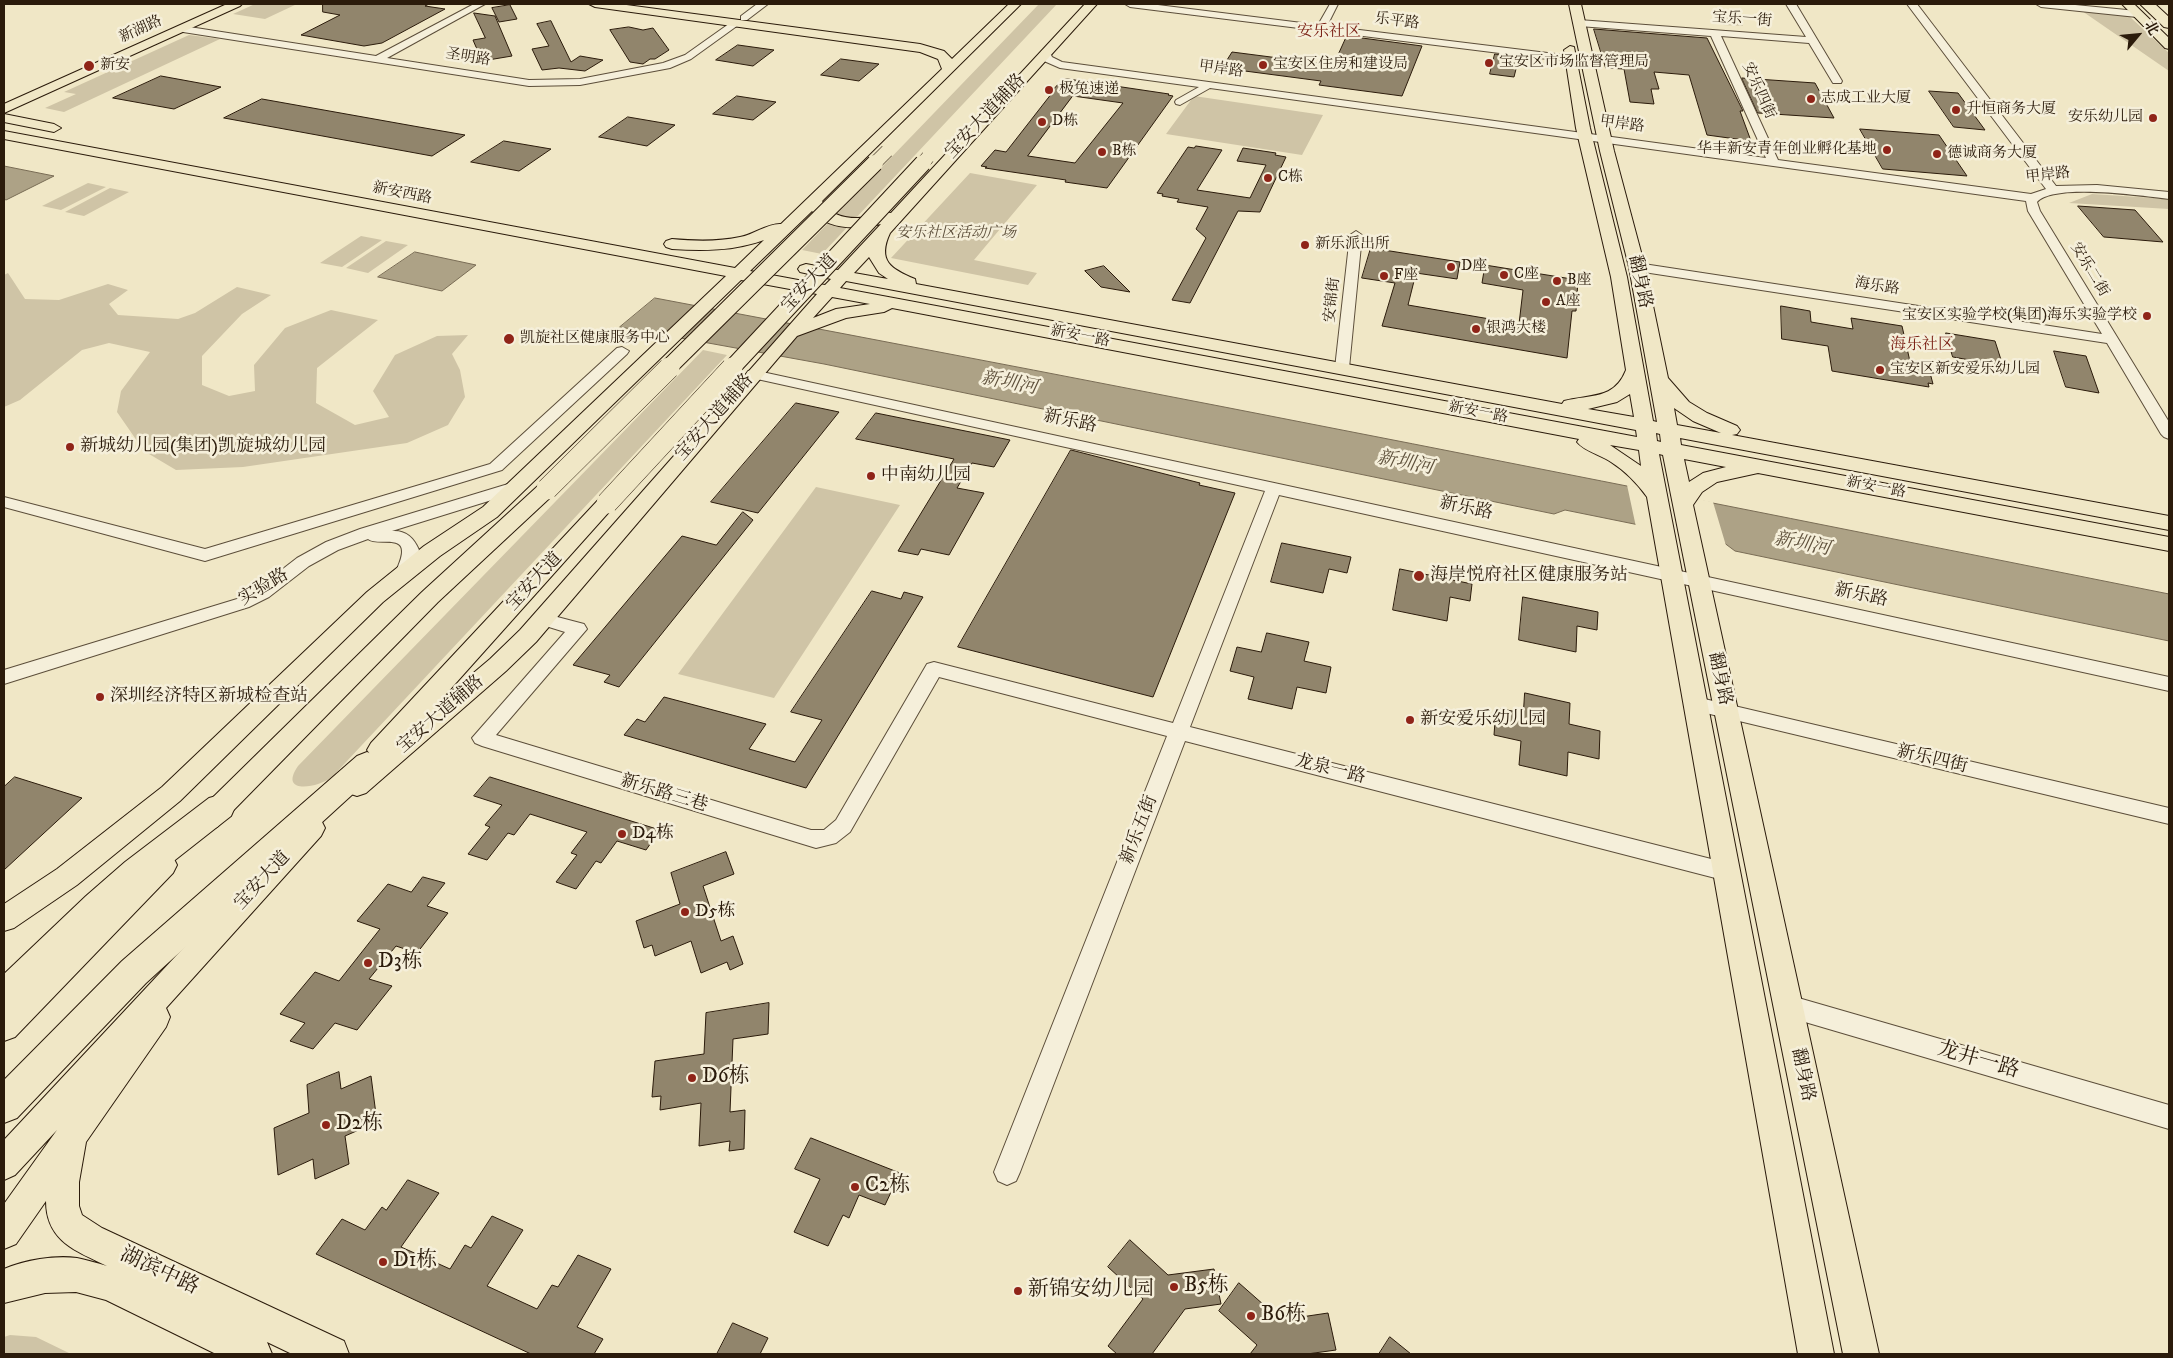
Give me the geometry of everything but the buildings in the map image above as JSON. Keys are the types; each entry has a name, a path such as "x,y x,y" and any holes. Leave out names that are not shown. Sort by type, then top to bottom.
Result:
{"highway":[{"path":"2137,8 2169,24"},
{"path":"10,1098 134,972 367,764"},
{"path":"4,996 97,906 136,872 220,807"}],"main road":[{"name":"新湖路","path":"4,109 37,89 218,4"},
{"name":"新湖路","path":"4,96 37,89 183,29 236,4"},
{"path":"595,4 740,20"},
{"path":"642,4 798,28 945,44"},
{"path":"4,919 68,877 171,794 360,611 405,572 490,512 814,201 1002,32 1022,4"},
{"path":"952,75 984,34 1022,4"},
{"path":"1055,26 1082,4"},
{"name":"宝安大道辅路","path":"324,815 498,665 542,620 760,366 788,335 810,320 829,290 842,275 1091,4"},
{"name":"翻身路","path":"1561,4 1585,137 1619,277 1648,445 1645,474 1657,496 1684,572 1726,710 1862,1354"},
{"name":"翻身路","path":"1575,4 1604,139 1637,266 1671,450 1687,483 1683,505 1684,572 1696,704 1816,1354"},
{"path":"2137,8 2169,45"},
{"path":"798,28 932,51 945,57 952,75"},
{"path":"960,43 984,34"},
{"path":"37,89 20,108 18,114 25,120 40,125"},
{"path":"4,118 69,130"},
{"name":"新安西路","path":"4,135 122,157 665,248 754,259 801,268"},
{"path":"122,157 119,155 121,151 134,146"},
{"path":"4,1027 430,596 546,489 890,148"},
{"name":"宝安大道","path":"4,1164 324,815 367,764 931,153"},
{"path":"814,201 818,210 824,215 842,222 877,220 899,212"},
{"path":"665,248 744,242 769,233 797,217"},
{"path":"884,228 875,246 875,252 880,263 894,276 929,292"},
{"path":"665,248 702,277 708,292 706,305"},
{"name":"新安西路","path":"665,248 739,273 787,282"},
{"name":"新安一路","path":"801,268 1668,428 2169,523"},
{"name":"新安一路","path":"787,282 2169,544"},
{"path":"810,320 855,310 910,305"},
{"path":"1529,403 1589,404 1618,394 1627,387 1635,370"},
{"path":"1658,378 1668,395 1677,404 1694,415 1736,433 1803,454"},
{"path":"1526,422 1590,443 1611,453 1645,474"},
{"path":"1687,483 1737,471 1781,470"},
{"path":"430,596 490,512"},
{"path":"4,1232 71,1139 206,943"},
{"name":"湖滨中路","path":"71,1139 64,1170 63,1192 64,1213 68,1223 90,1240 174,1278 331,1354"},
{"name":"湖滨中路","path":"4,1286 45,1276 76,1275 110,1284 254,1354"},
{"path":"152,1305 149,1295 153,1286 166,1278 174,1278"}],"street":[{"path":"378,59 480,4"},
{"name":"圣明路","path":"183,29 528,83 571,83 660,68 678,62 693,54 763,4"},
{"name":"乐平路","path":"1130,4 1572,59"},
{"path":"1321,28 1334,4"},
{"path":"1791,4 1837,81"},
{"path":"1912,4 2052,189"},
{"path":"2041,4 2137,8"},
{"path":"2062,4 2137,8"},
{"name":"宝乐一街","path":"1579,23 1812,40"},
{"name":"安乐四街","path":"1715,33 1773,162"},
{"path":"1046,52 1048,59 1069,66"},
{"path":"1024,76 1047,68 1069,66"},
{"name":"甲岸路","path":"1069,66 2033,198 2041,192 2062,188 2169,195"},
{"path":"1180,102 1204,89 1207,85"},
{"name":"安乐二街","path":"2033,198 2032,206 2034,210 2169,434"},
{"name":"安锦街","path":"1342,368 1356,235"},
{"name":"海乐路","path":"1637,266 2112,340"},
{"path":"4,502 205,555 496,467 622,351"},
{"name":"新乐路","path":"760,366 1274,488 1684,572 2169,684"},
{"name":"实验路","path":"4,677 243,603 263,593 303,562 332,546 366,533 518,486"},
{"name":"新乐五街","path":"1007,1172 1274,488"},
{"name":"实验路","path":"4,687 238,614 270,598 328,556 372,538 389,535 407,541 411,550 405,572"},
{"name":"新乐路三巷","path":"542,620 578,629 482,738 811,839 833,836 843,826 934,668"},
{"name":"龙泉一路","path":"934,668 1727,872"},
{"name":"新乐四街","path":"1696,704 2169,816"},
{"name":"龙井一路","path":"1788,1006 2169,1117"}],"green space":[{"path":"255,4 297,4 265,19 233,14"},
{"path":"1039,4 1057,4 822,254 802,250"},
{"path":"1716,11 1736,12 1743,26 1723,25"},
{"path":"2082,11 2129,16 2169,53 2169,71"},
{"path":"189,35 220,39 64,112 45,108 76,94 64,92"},
{"path":"1194,96 1323,115 1302,155 1166,134"},
{"name":"安乐社区活动广场","path":"970,173 1037,185 974,260 1037,273 1028,285 891,258"},
{"path":"88,183 106,187 61,210 42,206"},
{"path":"110,188 129,192 84,216 65,212"},
{"path":"2092,194 2169,199 2169,209 2069,203"},
{"path":"361,236 382,240 342,267 320,263"},
{"path":"386,241 408,245 368,273 346,268"},
{"path":"8,273 25,299 59,300 108,284 128,290 109,304 118,315 178,319 195,313 237,287 271,295 242,314 202,356 202,385 229,396 255,391 254,365 285,328 331,310 378,320 317,368 316,403 355,425 389,417 373,391 395,355 437,336 468,335 452,354 460,370 465,397 448,425 407,443 243,467 176,470 144,451 117,412 121,391 150,352 109,343 82,350 20,400 4,407 4,275"},
{"path":"703,350 727,355 332,777 310,786 296,785 293,782 293,775 298,766"},
{"path":"816,487 900,505 774,698 678,674"},
{"path":"10,1335 36,1337 71,1354 4,1354 4,1337"}],"water":[{"path":"4,166 54,176 6,200 4,199"},
{"path":"415,252 476,265 442,291 378,277"},
{"name":"新圳河","path":"655,298 1791,518 2169,594 2169,641 1735,551 1723,542 1565,510 1554,514 824,364 620,327"}],"pier":[{"path":"1627,485 1713,502 1727,549 1722,545 1636,527"}],"place":[{"name":"宝安区市场监督管理局","path":"1489,63"},
{"name":"宝安区住房和建设局","path":"1263,65"},
{"name":"新安","path":"89,66"},
{"name":"极兔速递","path":"1049,90"},
{"name":"志成工业大厦","path":"1811,99"},
{"name":"升恒商务大厦","path":"1956,110"},
{"name":"安乐幼儿园","path":"2153,118"},
{"name":"D栋","path":"1042,122"},
{"name":"华丰新安青年创业孵化基地","path":"1887,150"},
{"name":"B栋","path":"1102,152"},
{"name":"德诚商务大厦","path":"1937,154"},
{"name":"C栋","path":"1268,178"},
{"name":"新乐派出所","path":"1305,245"},
{"name":"D座","path":"1451,267"},
{"name":"C座","path":"1504,275"},
{"name":"F座","path":"1384,276"},
{"name":"B座","path":"1557,281"},
{"name":"A座","path":"1546,302"},
{"name":"宝安区实验学校(集团)海乐实验学校","path":"2147,316"},
{"name":"银鸿大楼","path":"1476,329"},
{"name":"凯旋社区健康服务中心","path":"509,339"},
{"name":"宝安区新安爱乐幼儿园","path":"1880,370"},
{"name":"新城幼儿园(集团)凯旋城幼儿园","path":"70,447"},
{"name":"中南幼儿园","path":"871,476"},
{"name":"海岸悦府社区健康服务站","path":"1419,576"},
{"name":"深圳经济特区新城检查站","path":"100,697"},
{"name":"新安爱乐幼儿园","path":"1410,720"},
{"name":"D4栋","path":"622,834"},
{"name":"D5栋","path":"685,912"},
{"name":"D3栋","path":"368,963"},
{"name":"D6栋","path":"692,1078"},
{"name":"D2栋","path":"326,1125"},
{"name":"C2栋","path":"855,1187"},
{"name":"D1栋","path":"383,1262"},
{"name":"B5栋","path":"1174,1287"},
{"name":"新锦安幼儿园","path":"1018,1291"},
{"name":"B6栋","path":"1251,1316"}],"district":[{"name":"安乐社区","path":"1329,33"},
{"name":"海乐社区","path":"1922,346"}]}
